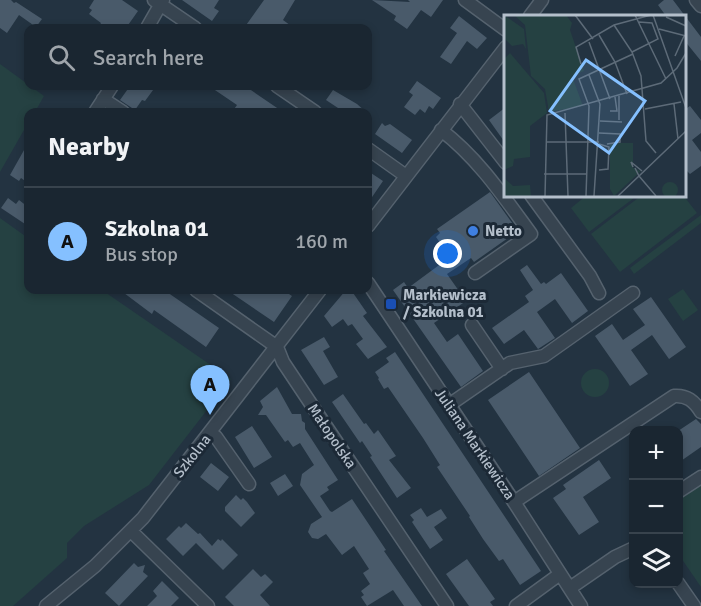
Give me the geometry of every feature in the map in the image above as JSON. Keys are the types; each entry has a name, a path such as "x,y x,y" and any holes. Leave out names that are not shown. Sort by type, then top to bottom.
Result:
{"street":[{"path":"465,0 504,29"},
{"path":"531,15 542,0"},
{"path":"696,0 701,6"},
{"path":"149,24 160,2 190,24"},
{"path":"372,221 504,49"},
{"path":"97,108 109,90"},
{"path":"283,90 309,108"},
{"path":"103,99 117,108"},
{"path":"460,104 504,160"},
{"path":"441,130 462,147 485,173 531,234 475,273"},
{"path":"372,152 406,176"},
{"path":"532,196 599,293"},
{"name":"Juliana Markiewicza","path":"372,289 581,606"},
{"path":"449,405 510,363 544,356 633,293"},
{"name":"Małopolska","path":"202,294 277,346 284,362 309,401 447,606"},
{"name":"Szkolna","path":"46,606 95,566 131,531 317,294"},
{"path":"472,326 502,369"},
{"path":"514,502 674,396 690,399 701,412"},
{"path":"210,432 216,437 249,484"},
{"path":"683,489 701,477"},
{"path":"131,531 208,606"},
{"path":"570,588 629,550"},
{"path":"516,606 560,574"},
{"path":"681,588 694,606"}],"green space":[{"path":"0,64 24,81 24,90 36,90 44,96 37,108 24,108 24,130 0,172"},
{"path":"586,196 633,196 634,198 589,232 571,208"},
{"path":"641,196 684,196 697,213 620,272 591,234"},
{"path":"701,215 701,223 634,274 630,268"},
{"path":"0,218 24,235 24,294 108,294 231,379 149,485 84,526 67,543 67,558 13,606 0,606"},
{"path":"683,289 698,310 683,321 668,299"},
{"path":"595,369 605,373 609,383 605,393 595,397 585,393 581,383 585,373"},
{"path":"701,484 701,587 683,561 683,497"}],"building":[{"path":"0,0 16,2 42,19 38,24 32,24 19,15 7,33 0,28"},
{"path":"94,0 122,0 138,11 129,24 100,24 89,14 92,10 89,8"},
{"path":"182,0 219,0 214,8 219,11 212,21"},
{"path":"264,0 295,0 283,20 288,24 247,24"},
{"path":"372,0 410,2 408,0 443,0 431,17 421,10 407,29 394,20 396,16"},
{"path":"664,0 673,0 684,15 665,15 658,5"},
{"path":"459,16 487,38 477,49 467,41 451,64 440,57 457,33 450,28"},
{"path":"686,17 701,37 701,61 686,42"},
{"path":"417,81 441,98 433,109 429,106 425,113 420,109 415,115 404,107 413,95 409,92"},
{"path":"127,90 153,90 136,108 132,108 120,100"},
{"path":"215,90 251,90 277,108 235,108 237,105"},
{"path":"333,90 362,108 338,108 326,100"},
{"path":"690,106 701,120 701,133 692,140 701,152 701,166 690,174 686,170 686,109"},
{"path":"504,109 504,141 489,120"},
{"path":"382,123 385,126 390,124 412,140 402,153 375,134"},
{"path":"24,150 24,180 21,178 19,181 10,175"},
{"path":"372,174 383,181 372,197"},
{"path":"490,192 515,227 505,233 508,238 474,262 471,258 447,274 466,301 434,323 447,342 458,334 483,371 461,387 393,290 404,282 408,288 450,257 436,237 440,233 437,229"},
{"path":"8,198 16,204 19,200 24,204 24,223 1,208"},
{"path":"527,265 541,284 544,282 546,284 561,273 588,311 572,323 555,299 537,312 555,338 538,349 524,330 504,344 492,328 529,302 525,296 533,290 520,270"},
{"path":"125,294 170,294 219,328 206,347 154,310 152,314"},
{"path":"233,294 289,294 292,296 274,322"},
{"path":"343,294 354,294 367,313 363,316 387,347 368,359 356,344 363,339 352,324 348,326 343,319 332,327 324,316"},
{"path":"651,297 686,347 669,359 652,335 631,350 648,374 630,386 595,336 612,324 623,340 645,325 633,309"},
{"path":"324,337 330,347 323,351 338,377 324,385 301,350"},
{"path":"395,352 541,571 520,585 503,559 499,561 483,539 437,467 440,465 423,438 388,387 384,389 378,379 375,372 389,362 386,358"},
{"path":"529,372 580,448 539,476 488,400"},
{"path":"277,387 292,414 301,414 305,429 338,480 327,487 329,490 320,496 332,512 352,499 422,606 404,606 393,590 367,606 361,597 364,595 361,591 370,584 363,573 369,569 354,546 342,555 326,534 318,539 312,538 308,532 311,524 322,517 300,485 302,474 314,465 300,443 293,447 288,440 285,442 266,415 258,415 263,407 260,401"},
{"path":"343,394 364,424 366,423 374,434 378,430 396,456 389,460 411,488 397,498 362,441 360,443 332,402"},
{"path":"696,419 701,424 701,447 683,460 683,428"},
{"path":"252,426 272,457 254,468 235,437"},
{"path":"599,460 611,478 583,497 599,522 579,535 553,498 566,489 563,485"},
{"path":"211,463 229,477 218,491 200,477"},
{"path":"285,474 293,486 278,496 270,483"},
{"path":"236,495 241,500 243,498 255,513 241,527 225,511 225,507"},
{"path":"421,508 427,517 441,509 447,518 434,527 443,540 430,549 412,522 414,520 410,515"},
{"path":"186,523 212,546 218,539 221,541 222,539 238,555 223,570 196,543 183,556 166,539 179,526 181,528"},
{"path":"467,559 495,599 490,602 493,606 469,606 446,574"},
{"path":"134,563 138,567 145,565 143,572 148,576 119,606 105,593"},
{"path":"253,569 261,577 265,574 273,582 260,595 270,606 234,606 225,597"},
{"path":"162,581 179,598 171,606 147,606 157,596 153,591"}],"place":[{"name":"Netto","path":"473,231"},
{"name":"Markiewicza / Szkolna 01","path":"391,304"},
{"name":"Szkolna 01","path":"210,415"}]}
